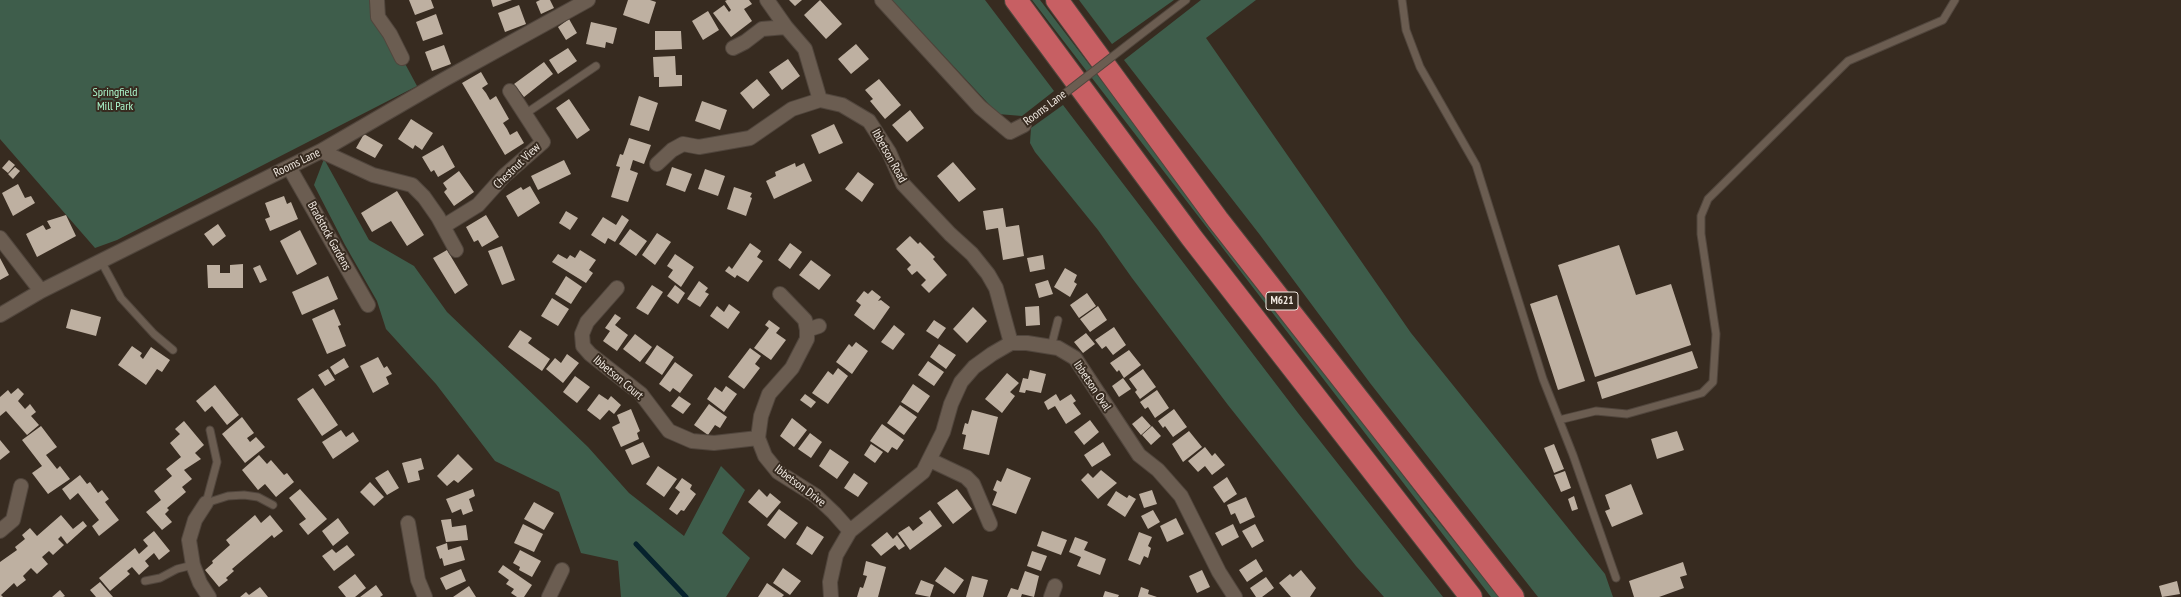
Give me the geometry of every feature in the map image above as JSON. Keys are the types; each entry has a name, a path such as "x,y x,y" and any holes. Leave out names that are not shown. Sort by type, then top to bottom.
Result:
{"highway":[{"name":"M621","path":"1016,0 1192,238 1470,597"},
{"name":"M621","path":"1057,0 1218,220 1513,597"}],"street":[{"path":"377,0 378,17 390,34 402,58"},
{"name":"Rooms Lane","path":"0,315 41,291 321,152 445,79 588,0"},
{"path":"657,164 672,150 683,144 699,148 750,138 792,109 820,100 805,49 786,27 767,0"},
{"name":"Rooms Lane","path":"882,0 980,107 1010,132 1024,125"},
{"path":"733,48 745,42 762,29 786,27"},
{"name":"Chestnut View","path":"444,226 478,205 504,176 543,142 510,91"},
{"name":"Ibbetson Road","path":"820,100 842,105 869,121 888,152 903,184 950,234 972,254 988,274 996,288 1011,343"},
{"path":"321,152 373,175 412,185 424,197 444,226 456,250"},
{"name":"Bradstock Gardens","path":"289,167 368,305"},
{"path":"0,238 41,291"},
{"name":"Ibbetson Court","path":"617,288 587,322 582,334 583,346 590,354 642,394 669,431 692,441 714,443 758,438"},
{"name":"Ibbetson Drive","path":"780,294 813,328 792,368 769,394 761,416 758,438 765,456 778,472 816,496 850,531"},
{"path":"831,597 830,582 836,555 850,531 923,472 930,460 961,382 974,367 1011,343"},
{"name":"Ibbetson Oval","path":"1011,343 1027,343 1058,348 1075,358 1139,455 1158,470 1181,496 1219,572 1236,597"},
{"path":"930,460 966,477 973,484 990,524"},
{"path":"0,531 13,520 21,486"},
{"path":"206,503 195,520 189,540 193,565 200,583 209,597"},
{"path":"408,522 418,580 425,597"},
{"path":"549,597 562,570"}],"lane":[{"name":"Rooms Lane","path":"1024,125 1186,0"},
{"path":"1402,0 1406,30 1420,67 1476,165 1543,379 1616,578"},
{"path":"1559,420 1596,411 1627,414 1702,393 1713,382 1716,334 1701,234 1701,216 1708,199 1848,61 1943,20 1956,0"},
{"path":"524,114 596,66"},
{"path":"101,261 121,298 154,334 173,350"},
{"path":"1051,347 1058,320"},
{"path":"206,503 217,462 210,430"},
{"path":"206,503 228,496 244,495 258,497 273,505"},
{"path":"145,581 160,578 177,569 193,565"}],"green space":[{"name":"Springfield Mill Park","path":"0,0 377,0 402,58 417,86 117,240 95,248 0,139"},
{"path":"892,0 985,0 1054,91 1022,116 998,114"},
{"path":"1032,0 1040,0 1434,516 1499,597 1491,597"},
{"path":"1079,0 1174,0 1112,44"},
{"path":"1201,0 1256,0 1206,38 1411,333 1605,574 1613,597 1538,597 1370,383 1260,235 1124,60"},
{"path":"1063,105 1298,413 1443,597 1384,597 1356,566 1228,405 1132,278 1098,230 1035,152 1030,143 1031,128"},
{"path":"324,159 369,240 414,266 447,312 588,447 629,493 684,536 721,466 745,490 722,533 750,558 726,597 621,597 618,561 581,553 559,492 495,461 436,384 386,329 377,301 345,245 314,185"}],"building":[{"path":"409,0 431,0 434,8 415,15"},
{"path":"491,0 512,0 493,7"},
{"path":"540,0 550,0 554,8 541,14 536,2"},
{"path":"628,0 650,0 656,2 649,24 623,15"},
{"path":"749,0 752,4 744,9 752,21 731,37 713,13 724,5 729,12 731,10 725,1"},
{"path":"789,0 802,0 795,6"},
{"path":"820,0 842,24 826,39 804,15"},
{"path":"519,5 526,24 505,32 498,13"},
{"path":"708,11 719,30 703,40 692,21"},
{"path":"436,14 443,34 423,41 416,22"},
{"path":"569,19 577,33 566,40 558,27"},
{"path":"591,22 617,28 613,44 606,42 605,48 586,44"},
{"path":"655,31 681,31 682,49 655,50"},
{"path":"856,44 869,59 851,74 838,59"},
{"path":"444,45 451,64 432,71 425,52"},
{"path":"568,48 577,61 558,74 549,60"},
{"path":"675,56 676,75 682,75 682,86 659,87 659,77 654,77 653,57"},
{"path":"788,59 800,76 782,90 769,72"},
{"path":"544,62 553,74 524,97 514,84"},
{"path":"481,72 488,84 482,88 490,100 496,96 509,119 503,123 510,135 517,131 524,143 505,155 462,83"},
{"path":"757,79 770,95 753,109 740,93"},
{"path":"879,79 901,105 885,119 870,101 873,99 865,90"},
{"path":"639,96 658,103 649,131 630,125"},
{"path":"569,99 590,130 577,139 556,108"},
{"path":"702,101 727,110 720,130 695,121"},
{"path":"910,110 924,128 907,142 892,125"},
{"path":"411,119 433,133 422,150 415,145 413,149 398,139"},
{"path":"834,124 843,143 819,154 811,135"},
{"path":"364,134 383,145 375,158 356,148"},
{"path":"629,138 651,145 644,164 633,160 630,170 638,173 628,202 611,197 620,167 616,166 620,154 623,155"},
{"path":"443,145 455,167 438,177 434,170 431,172 422,157"},
{"path":"9,160 15,165 8,173 2,168"},
{"path":"564,160 571,174 538,190 531,176"},
{"path":"953,162 976,189 959,202 937,176"},
{"path":"795,163 796,167 804,163 812,181 774,199 766,181 776,176 775,172"},
{"path":"15,167 20,171 13,179 8,174"},
{"path":"672,167 692,174 685,192 666,185"},
{"path":"705,169 725,176 718,196 698,189"},
{"path":"459,171 474,192 454,206 444,192 447,189 443,183"},
{"path":"858,172 874,184 862,202 845,189"},
{"path":"18,184 25,198 31,196 35,203 13,216 2,193"},
{"path":"530,186 540,203 518,217 506,196 521,187 523,190"},
{"path":"734,187 752,193 750,197 752,198 746,216 727,209"},
{"path":"397,191 424,235 407,246 391,221 372,232 361,213"},
{"path":"284,196 287,204 291,202 298,219 270,231 265,219 270,217 265,203"},
{"path":"1003,208 1006,227 1019,225 1024,256 1003,260 998,228 986,230 983,211"},
{"path":"566,211 578,218 570,230 559,223"},
{"path":"66,215 76,236 37,257 26,234 43,225 46,230 51,228 47,221"},
{"path":"486,215 499,237 482,247 478,240 474,242 466,227"},
{"path":"622,215 629,220 615,242 608,238 605,244 591,235 603,217 616,225"},
{"path":"218,224 226,236 213,246 204,234"},
{"path":"630,229 647,241 636,256 619,244"},
{"path":"300,230 317,264 297,275 280,241"},
{"path":"657,233 671,242 655,265 642,255"},
{"path":"910,236 918,244 920,242 935,257 933,259 947,275 929,293 921,285 926,280 917,271 912,275 907,269 911,265 896,249"},
{"path":"750,243 761,251 757,257 763,261 748,282 737,275 735,278 725,271 729,266 732,269"},
{"path":"790,243 802,252 790,269 778,260"},
{"path":"1619,245 1636,295 1671,284 1691,345 1595,377 1558,265"},
{"path":"502,246 515,280 502,285 488,251"},
{"path":"447,250 468,285 455,294 433,258"},
{"path":"580,250 596,260 589,270 593,273 586,283 552,262 558,254 567,259 570,255 575,258"},
{"path":"675,254 694,267 681,287 668,277 673,270 667,266"},
{"path":"1043,255 1045,269 1030,272 1027,258"},
{"path":"0,258 9,275 0,280"},
{"path":"811,260 831,275 819,290 799,275"},
{"path":"243,264 243,288 208,288 207,265 220,265 220,273 230,273 230,265"},
{"path":"260,265 267,280 260,283 253,268"},
{"path":"1065,268 1077,275 1074,282 1077,284 1070,297 1054,287"},
{"path":"328,276 338,299 302,315 292,292"},
{"path":"566,276 582,287 571,304 555,294"},
{"path":"1048,280 1053,294 1039,298 1035,284"},
{"path":"699,281 708,288 705,292 709,294 700,307 687,299"},
{"path":"652,285 663,292 648,315 636,308"},
{"path":"675,285 685,293 678,304 667,296"},
{"path":"872,290 881,297 878,301 881,300 890,307 874,330 854,315 861,305 856,301 864,291 868,294"},
{"path":"1087,293 1096,306 1079,318 1070,305"},
{"path":"1557,295 1585,381 1558,390 1530,304"},
{"path":"552,298 569,309 558,326 541,316"},
{"path":"729,304 740,312 728,329 710,316 717,306 724,312"},
{"path":"1039,306 1040,325 1026,326 1025,307"},
{"path":"1098,306 1107,320 1090,332 1080,319"},
{"path":"973,307 987,321 967,343 953,329"},
{"path":"71,309 101,317 96,336 66,328"},
{"path":"334,309 341,325 338,326 346,346 327,354 312,319"},
{"path":"615,314 621,318 615,325 628,335 617,351 603,341 610,331 605,328"},
{"path":"769,320 780,328 776,333 786,340 771,360 754,348 769,328 765,325"},
{"path":"934,320 946,328 938,339 926,331"},
{"path":"894,325 905,334 893,350 881,342"},
{"path":"1114,327 1126,345 1113,355 1106,346 1102,349 1095,340"},
{"path":"520,330 532,338 528,343 550,359 542,371 508,347"},
{"path":"1086,333 1095,344 1083,353 1074,342"},
{"path":"635,334 652,347 640,362 623,349"},
{"path":"856,342 868,351 852,374 836,362 849,344 852,347"},
{"path":"939,344 956,355 946,369 930,357"},
{"path":"657,345 674,357 662,375 645,363"},
{"path":"132,346 142,353 140,356 143,359 151,347 170,360 162,372 157,369 146,385 118,365"},
{"path":"750,348 761,356 755,364 760,368 744,389 728,377"},
{"path":"1129,350 1141,365 1124,378 1119,370 1117,372 1110,363"},
{"path":"1692,351 1698,368 1602,399 1597,382"},
{"path":"567,354 579,363 563,383 546,369 555,358 561,363"},
{"path":"378,357 384,368 387,366 392,374 386,377 389,384 373,393 360,366"},
{"path":"344,358 349,367 335,375 330,367"},
{"path":"928,361 944,372 934,386 918,375"},
{"path":"675,362 693,375 680,393 673,388 670,392 659,384"},
{"path":"838,368 848,376 828,404 812,393 828,371 833,375"},
{"path":"328,369 335,380 325,386 318,375"},
{"path":"1143,369 1156,387 1140,399 1135,392 1137,390 1129,379"},
{"path":"1030,370 1046,374 1041,393 1026,390 1025,393 1019,392 1023,378 1028,379"},
{"path":"1007,373 1019,383 1010,392 1015,396 1002,413 985,399"},
{"path":"575,376 590,387 577,403 563,392"},
{"path":"1123,378 1131,389 1119,397 1112,386"},
{"path":"913,384 930,396 918,413 901,402"},
{"path":"215,385 239,415 227,425 212,406 205,412 196,401"},
{"path":"726,386 737,394 724,412 707,399 715,387 722,392"},
{"path":"18,388 24,394 18,401 25,409 30,404 36,412 31,416 39,425 27,435 6,411 0,416 0,397 8,390 11,394"},
{"path":"313,388 338,425 322,436 297,399"},
{"path":"1157,390 1169,408 1155,418 1148,407 1145,409 1140,402"},
{"path":"599,394 608,400 611,396 621,405 614,414 609,410 600,420 587,410"},
{"path":"805,394 816,402 811,408 800,400"},
{"path":"1056,394 1060,401 1071,394 1076,401 1073,403 1081,414 1066,424 1055,406 1048,410 1044,402"},
{"path":"679,396 691,404 683,414 671,406"},
{"path":"709,404 727,417 720,428 715,425 708,435 694,425"},
{"path":"900,405 917,417 904,435 887,423"},
{"path":"631,409 640,431 637,433 639,439 621,447 612,427 620,423 617,415"},
{"path":"1174,409 1187,427 1173,437 1165,426 1163,428 1158,421"},
{"path":"972,410 998,417 989,455 963,449 966,435 962,434 965,423 968,424"},
{"path":"1142,416 1151,426 1141,435 1132,424"},
{"path":"242,417 254,433 247,438 250,442 256,437 265,447 245,463 222,434"},
{"path":"792,418 807,430 794,447 780,436"},
{"path":"1090,420 1099,432 1084,445 1074,432"},
{"path":"184,421 204,445 195,453 201,459 184,470 192,479 182,487 186,492 167,508 169,510 165,514 172,522 162,530 146,512 161,500 154,491 172,476 166,469 181,457 170,443 180,434 175,429"},
{"path":"882,424 904,440 897,450 892,447 888,453 870,441"},
{"path":"41,426 57,447 46,455 57,469 60,466 70,479 48,494 32,473 42,466 22,440"},
{"path":"1152,426 1161,436 1151,445 1142,435"},
{"path":"341,430 346,437 353,432 359,441 333,459 322,442"},
{"path":"1189,431 1202,447 1183,462 1172,444"},
{"path":"1677,431 1684,450 1657,459 1651,439"},
{"path":"810,433 822,442 811,458 798,449"},
{"path":"0,440 10,452 0,460"},
{"path":"643,442 650,457 632,465 625,450"},
{"path":"1103,442 1111,455 1092,467 1084,455"},
{"path":"871,444 883,452 875,463 864,455"},
{"path":"1554,444 1564,469 1554,473 1544,448"},
{"path":"1205,447 1212,456 1215,453 1225,465 1212,475 1205,466 1198,472 1188,461"},
{"path":"830,449 849,462 837,479 819,466"},
{"path":"458,454 473,469 458,483 454,480 447,486 437,476"},
{"path":"259,455 267,464 271,460 284,475 287,473 294,482 276,497 265,484 258,490 242,470"},
{"path":"421,458 424,469 418,471 420,480 408,483 402,463"},
{"path":"658,466 677,479 664,497 646,484"},
{"path":"1007,468 1031,478 1016,514 992,505 997,492 993,490 997,480 1001,482"},
{"path":"388,470 399,488 387,495 375,478"},
{"path":"1101,470 1117,483 1098,499 1081,480 1088,473 1093,478"},
{"path":"1565,471 1571,488 1561,492 1554,475"},
{"path":"854,473 868,483 858,497 844,488"},
{"path":"80,475 87,484 90,482 98,493 102,490 109,499 105,502 119,520 99,536 92,526 99,520 78,493 70,500 62,489"},
{"path":"1227,477 1237,494 1224,503 1213,487"},
{"path":"682,478 692,485 690,489 696,494 684,511 681,510 677,515 669,509 680,492 675,488"},
{"path":"370,482 384,497 374,506 360,492"},
{"path":"1631,484 1643,514 1612,527 1605,511 1610,509 1605,495"},
{"path":"300,489 327,519 308,535 299,524 306,519 289,498"},
{"path":"473,489 475,496 469,499 473,511 463,515 461,509 452,513 446,499"},
{"path":"759,489 767,497 770,493 781,502 767,518 748,502"},
{"path":"957,489 972,509 953,524 937,503"},
{"path":"1152,490 1157,504 1144,508 1139,494"},
{"path":"1116,491 1127,498 1129,495 1136,499 1125,517 1107,505"},
{"path":"1574,496 1578,509 1572,511 1568,499"},
{"path":"1246,497 1255,517 1240,524 1235,513 1231,515 1227,505"},
{"path":"534,502 554,513 544,530 524,519"},
{"path":"779,509 798,523 785,539 767,525"},
{"path":"930,510 942,526 910,550 898,533 909,526 913,531 923,523 919,518"},
{"path":"1153,510 1160,522 1148,529 1141,516"},
{"path":"61,515 73,529 83,521 87,526 67,544 61,536 58,539 64,545 53,555 49,551 42,557 48,564 37,574 31,568 23,576 26,580 17,587 14,583 1,595 3,597 0,597 0,562 17,550 15,547 25,539 22,535 30,528 37,536"},
{"path":"255,515 261,523 270,515 283,531 274,538 272,535 232,569 234,571 226,578 228,580 219,587 205,570 213,563 212,561 230,545 226,540"},
{"path":"338,518 349,533 333,546 322,531"},
{"path":"1176,518 1184,534 1167,542 1160,526"},
{"path":"451,519 452,527 466,525 468,540 446,542 441,520"},
{"path":"523,524 543,534 534,552 514,543"},
{"path":"1233,524 1239,537 1222,546 1215,533"},
{"path":"1255,524 1264,541 1252,548 1242,531"},
{"path":"807,526 824,537 812,555 796,544"},
{"path":"154,531 170,551 159,560 154,553 145,561 149,566 139,575 132,567 127,571 130,574 110,591 99,578 135,548 139,554 148,546 143,540"},
{"path":"1042,531 1067,540 1061,555 1037,546"},
{"path":"887,532 893,539 897,535 905,546 899,550 895,545 881,556 871,545"},
{"path":"1139,532 1152,537 1148,546 1151,548 1148,558 1144,556 1140,565 1128,560"},
{"path":"1075,537 1088,542 1084,550 1106,559 1100,575 1077,566 1081,557 1069,552"},
{"path":"447,543 448,550 461,546 465,560 444,566 442,558 440,559 436,547"},
{"path":"347,545 355,555 334,571 322,556 332,549 336,553"},
{"path":"520,550 541,561 532,577 519,570 520,567 513,563"},
{"path":"1032,551 1047,556 1041,571 1027,566"},
{"path":"1256,559 1263,571 1247,582 1239,570"},
{"path":"866,561 886,567 878,597 857,597 860,587 863,588 867,576 863,575"},
{"path":"1683,562 1687,575 1680,577 1684,588 1659,597 1634,597 1629,581"},
{"path":"503,565 532,585 524,597 517,597 511,593 514,589 506,584 509,580 498,572"},
{"path":"945,567 964,580 954,594 935,581"},
{"path":"783,568 801,581 790,595 773,583"},
{"path":"461,569 466,581 446,590 440,578"},
{"path":"1202,570 1210,587 1197,593 1189,576"},
{"path":"1301,570 1316,588 1310,597 1291,597 1279,583 1290,574 1293,577"},
{"path":"1025,571 1039,576 1034,597 1022,594 1021,597 1007,597 1011,588 1018,590"},
{"path":"355,574 366,588 355,597 346,597 338,587"},
{"path":"972,576 988,580 983,597 966,597"},
{"path":"1266,577 1274,588 1262,597 1256,597 1250,588"},
{"path":"921,580 934,585 930,597 915,594"},
{"path":"2177,581 2180,594 2162,597 2159,586"},
{"path":"100,582 113,597 96,597 90,590"},
{"path":"767,583 784,595 782,597 758,597"},
{"path":"376,585 383,595 380,597 360,597"},
{"path":"469,586 476,597 453,597"},
{"path":"260,587 268,597 240,597 246,592 249,595"},
{"path":"1141,587 1149,590 1148,594 1157,597 1138,597"},
{"path":"60,590 65,596 52,597"},
{"path":"1105,591 1119,595 1118,597 1103,597"}],"waterway":[{"path":"636,544 686,597"}]}
